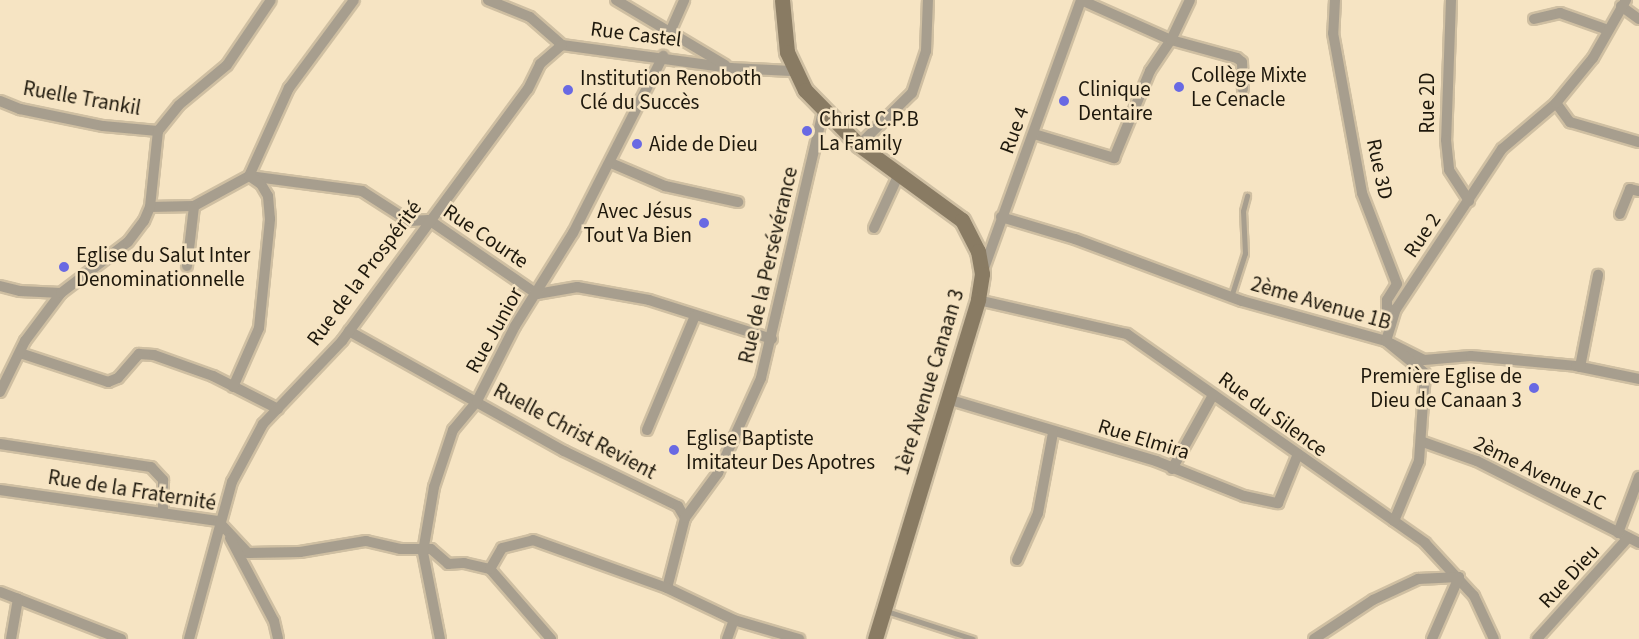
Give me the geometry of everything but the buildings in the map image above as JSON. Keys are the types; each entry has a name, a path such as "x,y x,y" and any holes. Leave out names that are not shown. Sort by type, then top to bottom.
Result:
{"main road":[{"name":"1ère Avenue Canaan 3","path":"782,0 787,52 792,71 823,111 859,145 962,220 978,251 982,274 978,300 912,507 885,610 875,639"}],"street":[{"path":"0,392 20,353 61,293 128,242 150,207 158,131 179,105 227,65 271,0"},
{"path":"150,207 194,206 249,176 289,88 354,0"},
{"name":"Rue Castel","path":"488,0 530,17 562,45 663,56 730,68 792,71"},
{"path":"616,0 730,68"},
{"path":"670,32 684,0"},
{"path":"859,145 912,93 926,51 928,0"},
{"path":"1081,0 1171,40 1237,58 1242,62 1243,89"},
{"name":"Rue 4","path":"982,274 1081,0"},
{"path":"1034,134 1114,158 1150,71 1171,40 1190,0"},
{"name":"Rue 3D","path":"1335,0 1333,33 1362,193 1397,284 1387,300 1386,341"},
{"name":"Rue 2D","path":"1451,0 1446,140 1449,170 1469,201"},
{"path":"1624,3 1639,19"},
{"name":"Rue 2","path":"1386,341 1396,309 1502,148 1556,103 1593,58 1624,3"},
{"path":"1533,18 1560,13 1608,30"},
{"name":"Rue de la Prospérité","path":"189,639 232,482 263,424 350,332 429,220 528,89 540,64 562,45"},
{"name":"Rue Junior","path":"440,639 423,552 434,487 453,430 477,401 515,326 537,294 611,163 663,56"},
{"name":"Ruelle Trankil","path":"0,101 20,109 103,126 158,131"},
{"path":"1556,103 1570,122 1639,142"},
{"name":"Rue de la Persévérance","path":"685,518 718,473 761,378 772,339 823,111"},
{"path":"611,163 665,186 738,202"},
{"path":"873,228 899,174"},
{"path":"233,387 260,328 270,219 268,196 249,176"},
{"name":"Rue Courte","path":"249,176 362,191 409,221 429,220 537,294 577,287 649,300 772,339"},
{"path":"1620,214 1630,189 1639,191"},
{"path":"187,266 194,206"},
{"name":"2ème Avenue 1B","path":"1001,217 1075,239 1231,297 1386,341 1424,360 1471,356 1580,367 1639,379"},
{"path":"1580,367 1598,275"},
{"path":"0,286 20,291 61,293"},
{"name":"Rue du Silence","path":"978,300 1127,334 1425,543 1459,577 1474,596 1494,639"},
{"path":"647,430 695,316"},
{"name":"Ruelle Christ Revient","path":"350,332 564,451 678,506 685,518"},
{"path":"1386,341 1425,374 1423,442 1408,495 1394,521"},
{"path":"20,353 108,382 118,378 143,353 187,365 278,409"},
{"path":"1172,469 1213,395"},
{"name":"Rue Elmira","path":"947,399 1172,469 1244,496 1278,503 1298,454"},
{"path":"1017,560 1038,513 1053,433"},
{"name":"2ème Avenue 1C","path":"1423,442 1477,461 1639,543"},
{"path":"0,444 151,467 164,480 163,512"},
{"name":"Rue Dieu","path":"1537,639 1623,535 1639,477"},
{"name":"Rue de la Fraternité","path":"0,490 221,522 248,553 300,552 366,540 423,552"},
{"path":"667,588 685,518"},
{"path":"221,522 274,621 278,639"},
{"path":"490,569 502,548 532,540 667,588 734,620 799,639"},
{"path":"423,552 431,549 448,564 464,563 490,569 551,639"},
{"path":"1314,639 1373,600 1418,579 1459,577 1432,639"},
{"path":"0,592 121,639"},
{"path":"11,639 18,599"},
{"path":"727,639 734,620"}],"lane":[{"path":"1231,297 1245,253 1243,211 1247,196"},
{"path":"885,610 973,639"}],"place":[{"name":"Collège Mixte Le Cenacle","path":"1179,87"},
{"name":"Institution Renoboth Clé du Succès","path":"568,90"},
{"name":"Clinique Dentaire","path":"1064,101"},
{"name":"Christ C.P.B La Family","path":"807,131"},
{"name":"Aide de Dieu","path":"637,144"},
{"name":"Avec Jésus Tout Va Bien","path":"704,223"},
{"name":"Eglise du Salut Inter Denominationnelle","path":"64,267"},
{"name":"Première Eglise de Dieu de Canaan 3","path":"1534,388"},
{"name":"Eglise Baptiste Imitateur Des Apotres","path":"674,450"}]}
